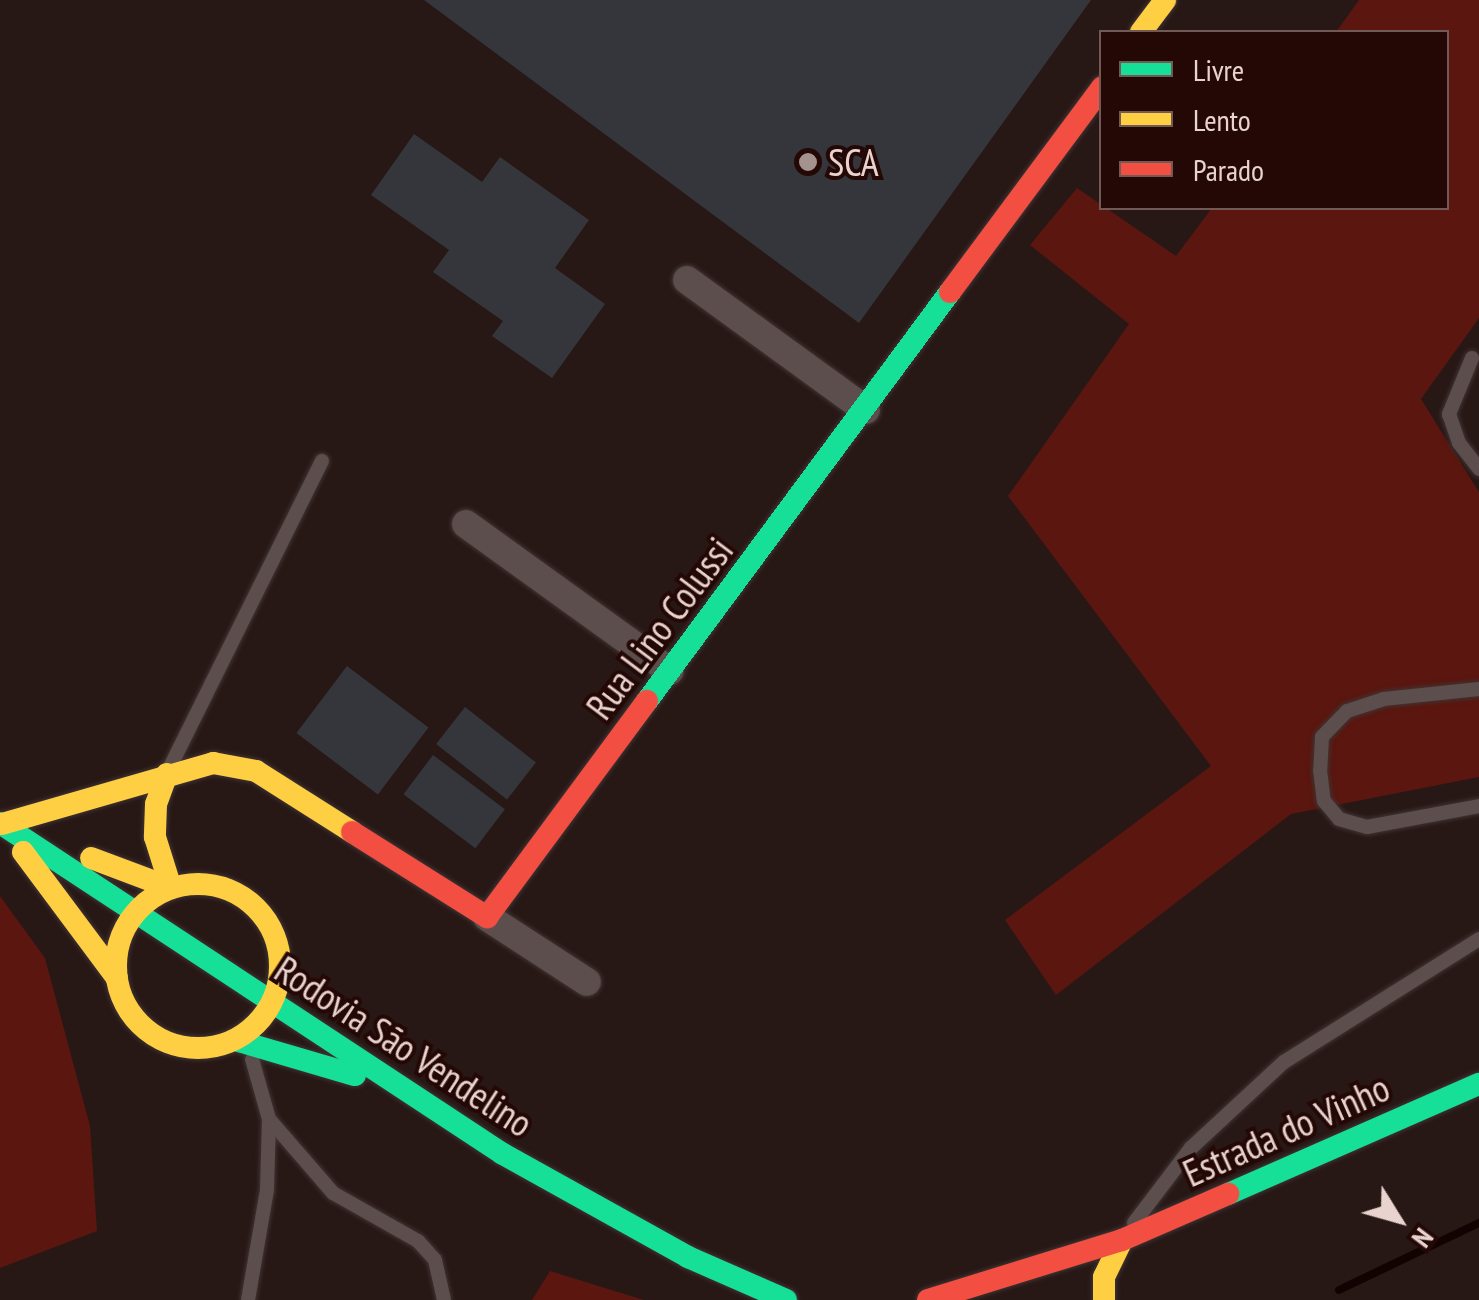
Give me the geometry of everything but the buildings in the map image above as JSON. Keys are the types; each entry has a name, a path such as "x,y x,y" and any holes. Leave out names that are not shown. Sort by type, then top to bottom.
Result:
{"main road":[{"path":"1142,30 1165,0"},
{"name":"Rua Lino Colussi","path":"487,917 1099,91"},
{"path":"1,824 214,763 282,782 487,917"},
{"path":"167,774 156,804 155,838 171,888"},
{"path":"1,824 171,888 226,888 269,922 280,976 272,1003 235,1040 205,1048 160,1038 127,1007 117,978 1,824"},
{"name":"Rodovia São Vendelino","path":"1,824 503,1154 688,1257 786,1300"},
{"path":"117,978 123,931 136,912 171,888"},
{"path":"235,1040 402,1089"},
{"name":"Estrada do Vinho","path":"1122,1240 1479,1084"},
{"path":"1040,1290 1122,1240"},
{"path":"928,1300 1122,1240"},
{"path":"1104,1300 1104,1277 1122,1240"}],"street":[{"path":"688,280 866,410"},
{"path":"466,524 670,671"},
{"path":"487,917 588,982"}],"lane":[{"path":"1472,358 1450,414 1459,443 1479,469"},
{"path":"167,774 322,461"},
{"path":"1479,689 1384,699 1346,711 1322,737 1320,770 1324,801 1339,819 1367,827 1479,806"},
{"path":"1122,1240 1191,1148 1284,1062 1479,939"},
{"path":"235,1040 256,1064 268,1119 267,1190 248,1300"},
{"path":"268,1119 333,1193 418,1241 435,1260 444,1300"}],"shaded area":[{"path":"1359,0 1479,0 1479,318 1421,399 1479,492 1479,777 1291,814 1056,995 1005,920 1211,766 1008,496 1129,324 1030,245 1077,188 1099,203 1099,210 1109,210 1176,256 1210,210 1449,210 1449,30 1337,30"},
{"path":"0,896 45,958 90,1126 97,1231 0,1268"},
{"path":"550,1271 644,1300 532,1300"}],"waterway":[{"path":"1339,1290 1479,1223"}],"traffic: fast":[{"path":"647,701 950,292"},
{"path":"0,823 503,1154 688,1257 786,1300"},
{"path":"235,1040 355,1075"},
{"path":"1228,1194 1479,1084"}],"traffic: slow":[{"path":"1142,30 1165,0"},
{"path":"2,824 213,763 256,771 352,832"},
{"path":"167,774 156,804 155,837 171,888"},
{"path":"23,852 117,978"},
{"path":"91,858 171,888"},
{"path":"198,884 229,890 256,908 274,935 280,966 274,997 256,1024 229,1042 198,1048 167,1042 140,1024 122,997 116,966 122,935 140,908 167,890 198,884"},
{"path":"1104,1300 1104,1277 1122,1240"}],"traffic: jam":[{"path":"950,292 1099,91"},
{"path":"352,832 487,917 647,701"},
{"path":"928,1300 1122,1240 1228,1194"}],"place":[{"name":"SCA","path":"808,162"}]}
